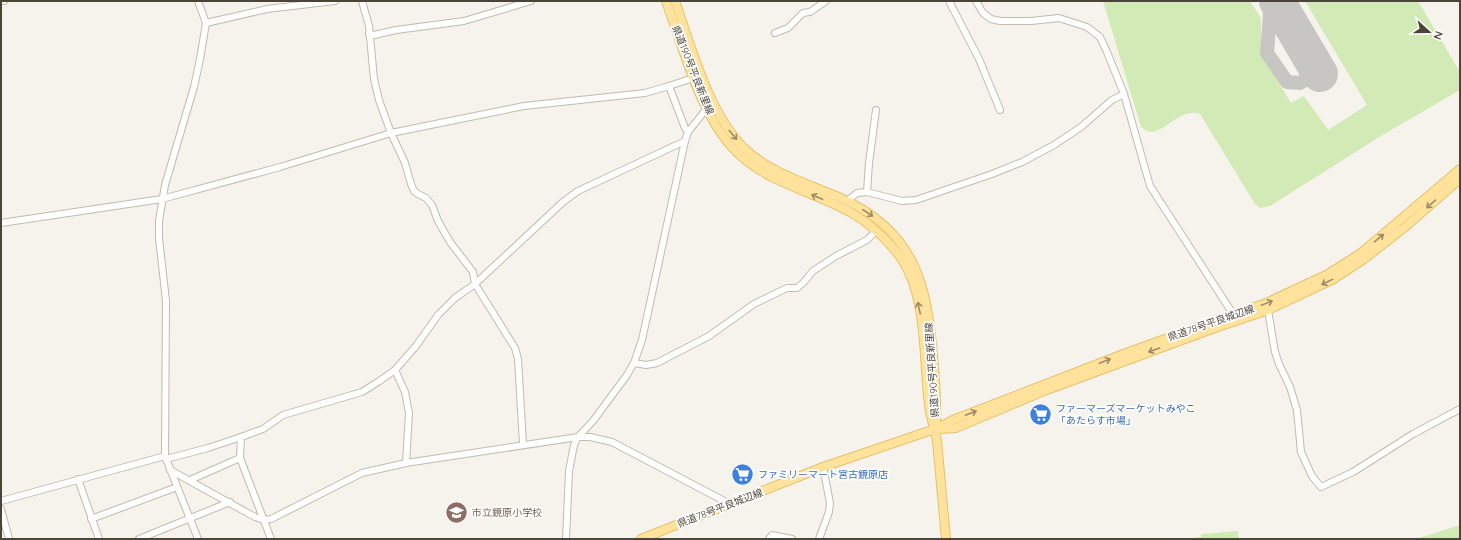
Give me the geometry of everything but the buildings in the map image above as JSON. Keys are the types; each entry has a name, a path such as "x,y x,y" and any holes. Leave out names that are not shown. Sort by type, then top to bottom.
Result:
{"main road":[{"name":"県道190号平良新里線","path":"666,1 693,78 709,105 744,148 771,168 847,201 874,217 889,229 901,243 913,262 925,295 931,337 937,404 935,429"},
{"name":"県道190号平良新里線","path":"675,1 709,105 721,133 734,150 756,168 776,180 850,212 876,231 900,258 914,286 921,318 929,408 935,429"},
{"name":"県道78号平良城辺線","path":"641,539 823,468 935,429 953,420 1126,353 1233,314 1266,304 1328,274 1354,258 1460,169"},
{"name":"県道78号平良城辺線","path":"935,429 956,428 1051,388 1268,310 1332,280 1364,259 1405,227 1460,178"},
{"path":"935,429 946,539"}],"street":[{"path":"198,1 206,23 200,59 194,87 162,199 159,221 159,238 166,301 166,458 198,539"},
{"path":"206,23 267,9 335,1"},
{"path":"362,1 369,26 376,89 391,133 405,162 414,191 426,198 432,205 438,221 450,242 472,272 476,284 515,348 518,359 523,444"},
{"path":"370,34 374,35 396,30 464,21 531,1"},
{"path":"775,33 788,28 803,13 810,12 826,1"},
{"path":"949,1 979,60 1000,110"},
{"path":"976,1 983,13 991,19 1000,21 1031,21 1059,18 1087,27 1100,37 1124,94 1150,186 1233,314"},
{"path":"1,223 162,199 280,167 391,133 524,106 645,92 693,78"},
{"path":"669,86 685,128 688,132"},
{"path":"847,201 857,193 867,192 902,201 916,200 992,174 1022,162 1054,145 1081,127 1112,100 1124,94"},
{"path":"566,539 568,471 574,445 578,437 593,421 627,375 634,363 642,340 685,141 688,132 709,105"},
{"path":"867,192 876,110"},
{"path":"1,501 78,479 208,448 240,438 263,428 283,414 362,392 395,370 416,346 438,315 455,298 476,284 544,220 578,191 685,141"},
{"path":"634,363 646,365 657,363 708,336 754,304 787,288 797,288 813,272 836,256 867,240 876,231"},
{"path":"1268,310 1275,352 1290,387 1297,410 1301,452 1312,476 1321,487 1353,472 1413,434 1460,409"},
{"path":"395,370 405,392 409,413 406,462"},
{"path":"170,470 255,517 264,520 271,520 362,473 406,462 523,444 578,437 590,437 612,442 730,504"},
{"path":"240,438 240,458 271,539"},
{"path":"190,480 240,458"},
{"path":"819,539 829,512 830,502 823,468"},
{"path":"78,479 99,539"},
{"path":"91,519 177,487"},
{"path":"139,539 230,502"},
{"path":"1,509 9,539"},
{"path":"768,539 772,535 792,539"}],"green space":[{"path":"1103,1 1250,1 1261,18 1261,53 1291,103 1304,96 1328,130 1367,105 1305,1 1418,1 1460,72 1460,90 1384,134 1270,206 1260,208 1255,204 1200,114 1192,113 1184,115 1155,131 1148,131 1141,127"},
{"path":"1460,525 1460,539 1416,539"},
{"path":"1238,531 1239,539 1184,539 1201,537 1201,534"}],"taxiway":[{"path":"1271,1 1267,53 1287,82 1300,83 1309,78 1313,61"}],"runway":[{"path":"1277,1 1320,74"}],"place":[{"name":"ファーマーズマーケットみやこ 「あたらす市場」","path":"1041,414"},
{"name":"ファミリーマート宮古鏡原店","path":"742,474"},
{"name":"市立鏡原小学校","path":"457,512"}]}
